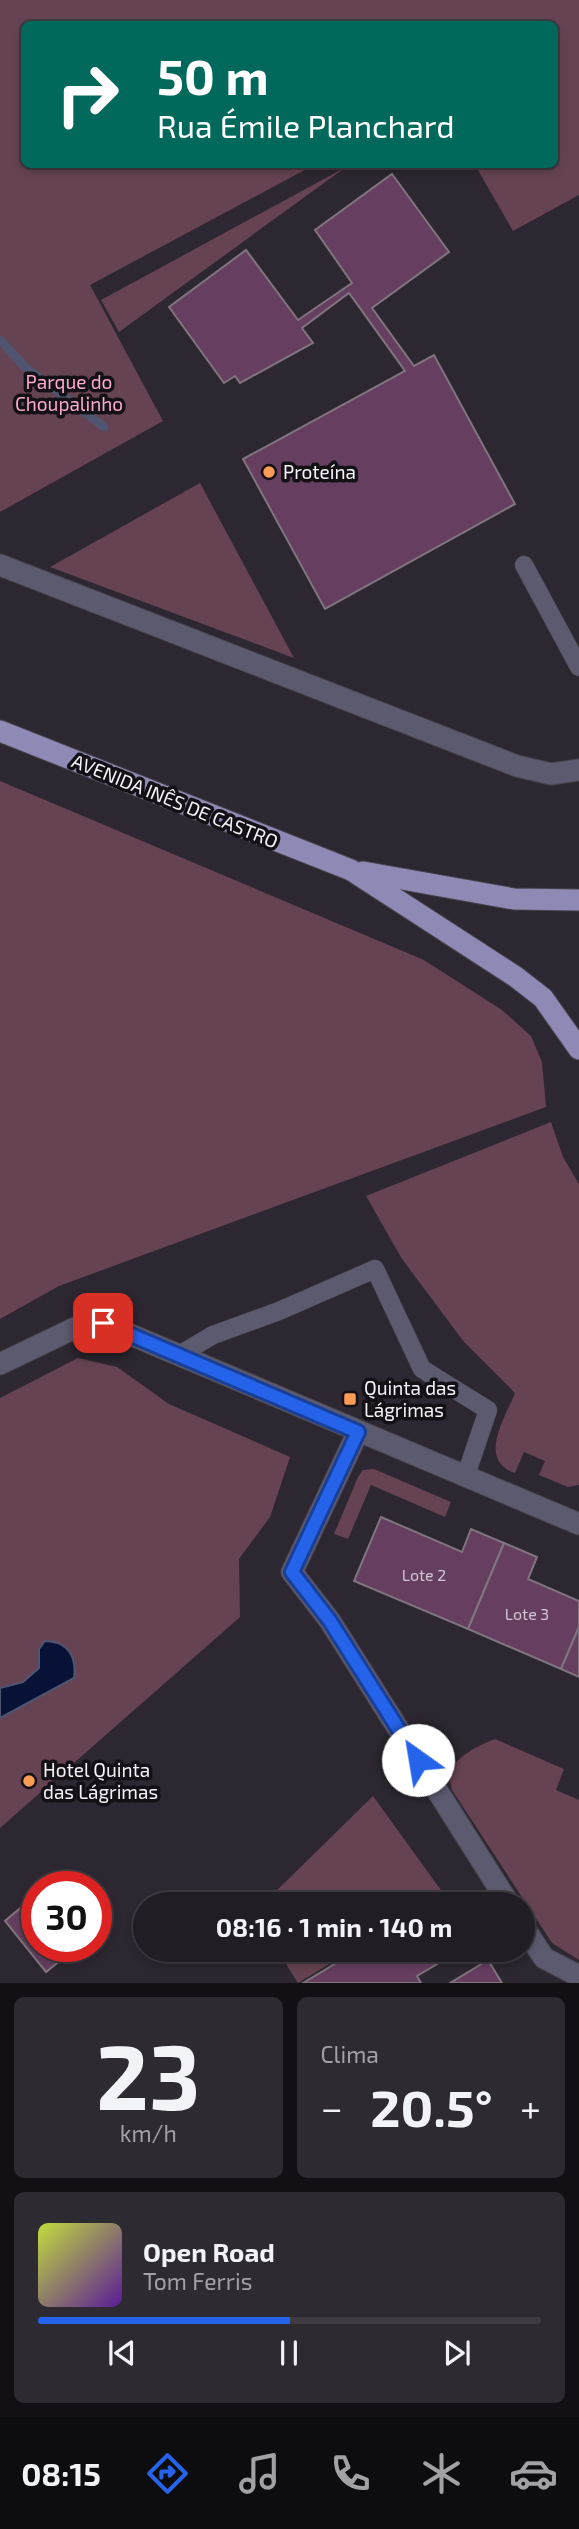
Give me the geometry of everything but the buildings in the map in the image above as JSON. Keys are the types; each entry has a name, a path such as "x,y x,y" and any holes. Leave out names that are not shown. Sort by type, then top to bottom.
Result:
{"main road":[{"name":"AVENIDA INÊS DE CASTRO","path":"0,731 351,870 514,900 579,900"},
{"name":"AVENIDA INÊS DE CASTRO","path":"351,870 516,977 543,998 579,1049"}],"street":[{"path":"0,565 517,766 551,774 579,770"},
{"path":"0,1364 79,1326 103,1323 579,1524"},
{"path":"358,1432 292,1572 330,1621 501,1892"},
{"path":"535,1944 544,1958 579,1976"}],"lane":[{"path":"524,565 579,667"},
{"path":"181,1354 213,1335 279,1311 376,1269 422,1369 488,1410 466,1475"}],"green space":[{"name":"Parque do Choupalinho","path":"0,0 579,0 579,195 513,231 477,168 558,168 558,21 21,21 21,168 308,168 90,285 163,421 0,512"},
{"path":"344,168 345,168 119,332 101,300"},
{"path":"200,483 294,658 50,567"},
{"path":"0,781 424,960 502,1010 531,1036 542,1062 546,1107 59,1286 0,1319"},
{"path":"551,1122 563,1157 579,1184 579,1485 568,1487 539,1475 545,1461 524,1452 515,1473 504,1467 498,1459 497,1438 515,1393 464,1342 402,1259 366,1196"},
{"path":"78,1358 117,1367 169,1404 290,1457 270,1517 239,1559 240,1617 0,1828 0,1398"},
{"path":"374,1469 451,1502 445,1517 371,1485 348,1539 334,1534 358,1477 363,1470"},
{"path":"495,1739 564,1769 556,1790 579,1800 579,1960 552,1943 535,1917 535,1892 519,1892 452,1790 448,1772 458,1760"},
{"path":"373,1796 442,1892 275,1892"},
{"path":"285,1962 330,1962 331,1963 298,1983"}],"water":[{"path":"45,1641 60,1644 69,1652 74,1663 74,1678 0,1718 0,1688 23,1682 39,1668 39,1649"}],"waterway":[{"path":"0,340 25,367 104,427"}],"place":[{"name":"Proteína","path":"269,472"},
{"name":"Quinta das Lágrimas","path":"350,1399"},
{"name":"Hotel Quinta das Lágrimas","path":"29,1781"}],"route":[{"path":"103,1323 181,1354 358,1432 292,1572 330,1621 418,1760"}]}
